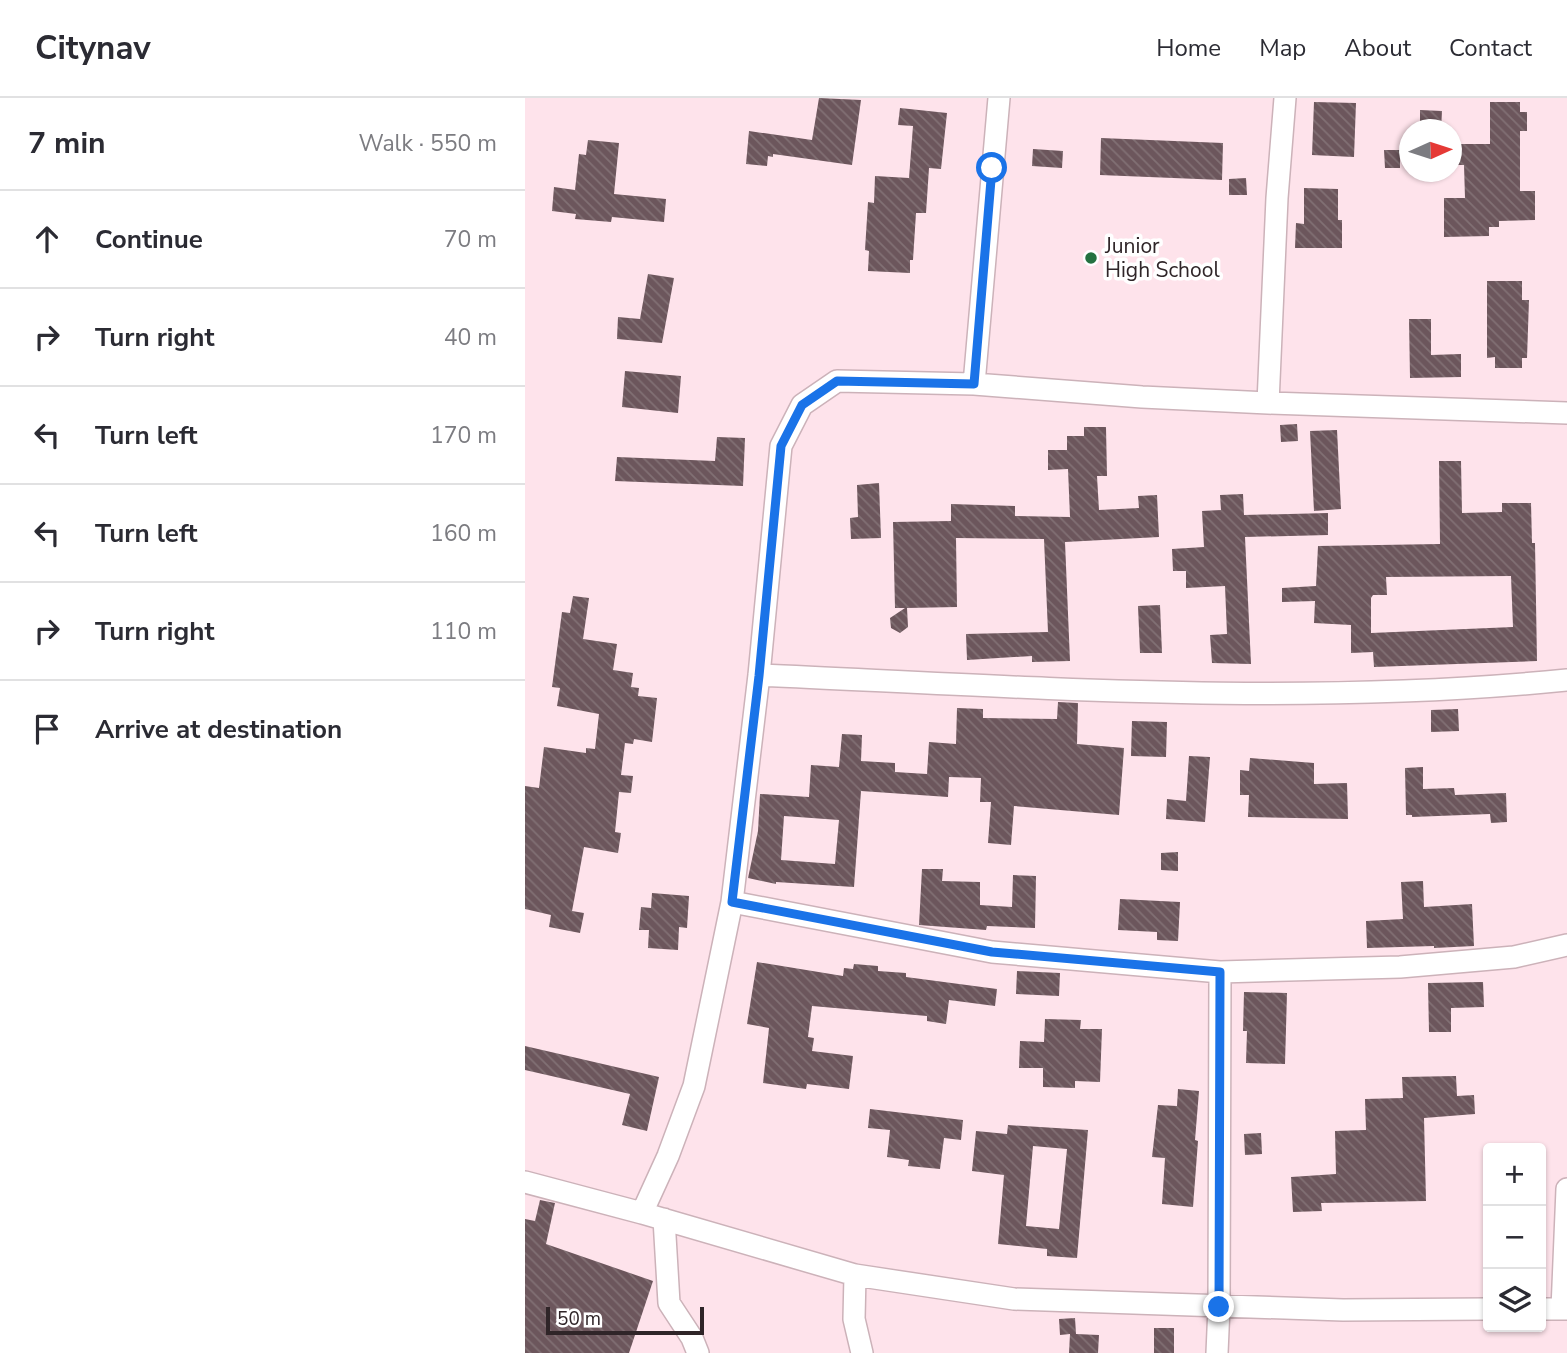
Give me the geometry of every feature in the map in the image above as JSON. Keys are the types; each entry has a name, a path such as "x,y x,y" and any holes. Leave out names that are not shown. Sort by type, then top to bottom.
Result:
{"street":[{"path":"974,384 999,98"},
{"path":"1268,403 1277,198 1285,98"},
{"path":"642,1213 668,1157 694,1086 732,902 759,676 781,446 802,405 837,381 974,384 1142,397 1268,403 1567,413"},
{"path":"759,676 1235,694 1397,692 1567,680"},
{"path":"732,902 992,952 1220,972 1400,967 1514,957 1567,945"},
{"path":"1217,1353 1220,972"},
{"path":"525,1182 855,1275 1014,1299 1343,1310 1483,1310"},
{"path":"1557,1309 1567,1189"},
{"path":"664,1219 669,1303 698,1353"},
{"path":"855,1275 854,1311 862,1353"}],"building":[{"path":"819,98 861,100 852,165 773,154 773,157 768,156 767,166 746,164 749,131 812,140"},
{"path":"1314,102 1356,103 1354,157 1312,155"},
{"path":"1490,102 1520,102 1520,112 1527,112 1527,131 1520,131 1520,191 1535,191 1535,220 1499,221 1499,227 1489,227 1489,236 1444,237 1444,198 1465,198 1462,144 1490,144"},
{"path":"900,108 947,113 941,169 929,168 926,213 916,213 910,273 868,271 869,251 865,250 868,202 874,203 875,176 909,178 913,126 898,125"},
{"path":"1420,110 1442,111 1442,119 1420,119"},
{"path":"1101,138 1223,143 1222,180 1100,175"},
{"path":"588,140 619,143 614,194 666,199 664,222 612,217 611,222 575,219 576,214 552,211 554,187 575,190 579,154 586,155"},
{"path":"1033,149 1063,151 1062,168 1032,166"},
{"path":"1384,150 1399,150 1399,168 1385,168"},
{"path":"1246,178 1247,195 1229,195 1229,179"},
{"path":"1304,188 1338,189 1342,248 1295,248 1296,223 1304,224"},
{"path":"648,274 674,278 662,343 617,339 618,317 640,319"},
{"path":"1487,281 1522,281 1522,300 1529,300 1527,358 1522,358 1522,368 1495,368 1495,357 1487,358"},
{"path":"1409,319 1431,319 1431,355 1461,354 1461,377 1410,378"},
{"path":"625,371 681,376 678,413 622,407"},
{"path":"1297,424 1298,441 1281,442 1280,425"},
{"path":"1084,427 1106,427 1107,476 1097,476 1099,510 1139,508 1138,496 1157,495 1159,537 1065,542 1070,661 1032,662 1032,656 967,660 966,634 1048,632 1044,539 956,538 957,607 907,608 908,627 900,633 891,628 890,618 905,608 895,608 893,522 951,521 951,504 1015,506 1015,516 1070,517 1068,469 1048,470 1048,450 1067,450 1067,436 1084,436"},
{"path":"1337,430 1341,509 1314,511 1310,431"},
{"path":"717,437 745,438 743,486 615,481 617,457 715,461"},
{"path":"1439,461 1461,461 1462,513 1502,512 1502,503 1531,503 1532,543 1535,543 1537,661 1374,667 1373,652 1351,653 1351,625 1314,623 1315,601 1282,602 1282,588 1316,586 1318,546 1440,544","holes":["1511,576 1513,627 1371,633 1371,598 1373,595 1387,595 1386,577"]},
{"path":"879,483 881,538 851,539 850,518 858,517 857,485"},
{"path":"1243,494 1244,515 1328,513 1328,535 1245,537 1251,664 1212,663 1210,635 1227,634 1225,586 1186,588 1186,571 1173,571 1172,549 1204,547 1202,511 1221,510 1220,495"},
{"path":"573,596 589,598 583,639 617,644 613,670 633,673 631,687 639,688 638,696 657,698 652,742 634,739 633,744 625,743 621,775 633,776 631,793 619,792 615,832 621,833 618,853 584,847 572,911 584,913 580,933 549,927 551,915 525,909 525,786 539,788 544,747 586,753 586,748 595,749 599,714 557,706 560,688 552,687 562,612 570,613"},
{"path":"1160,605 1162,653 1140,653 1138,606"},
{"path":"1058,702 1078,703 1077,744 1124,748 1119,815 1014,806 1011,845 988,843 991,802 980,802 981,778 949,777 948,797 861,791 854,887 776,884 748,878 758,831 760,794 809,797 811,765 839,767 842,734 862,735 861,761 895,763 895,772 927,774 929,742 956,744 957,708 983,709 983,718 1057,719","holes":["784,816 839,820 835,864 781,860"]},
{"path":"1458,709 1459,731 1431,732 1431,710"},
{"path":"1132,721 1167,722 1166,757 1131,756"},
{"path":"1189,756 1210,757 1205,822 1166,819 1167,799 1186,801"},
{"path":"1250,758 1314,763 1314,784 1347,783 1348,819 1248,817 1249,795 1240,795 1240,770 1249,771"},
{"path":"1423,767 1423,789 1454,788 1455,795 1506,793 1507,822 1491,823 1490,814 1406,815 1405,768"},
{"path":"1178,852 1178,871 1161,870 1161,853"},
{"path":"922,869 943,869 942,881 980,882 980,905 1012,907 1013,875 1036,876 1035,928 987,926 986,930 919,925"},
{"path":"1423,881 1424,907 1472,904 1474,946 1367,948 1366,921 1403,919 1401,882"},
{"path":"652,893 689,896 687,928 679,927 678,950 648,948 649,930 639,930 641,907 651,908"},
{"path":"1120,899 1180,902 1178,941 1157,940 1157,932 1118,930"},
{"path":"757,962 843,976 844,968 853,969 854,964 878,966 878,971 906,973 906,977 997,989 995,1006 949,1000 946,1024 927,1021 927,1016 812,1006 808,1037 814,1038 812,1051 853,1056 849,1089 807,1084 806,1089 763,1083 769,1028 747,1024"},
{"path":"1017,971 1060,973 1059,996 1016,994"},
{"path":"1483,982 1484,1007 1451,1008 1451,1032 1429,1032 1428,983"},
{"path":"1244,992 1287,993 1285,1064 1246,1063"},
{"path":"1045,1019 1081,1020 1080,1029 1102,1029 1100,1082 1075,1081 1075,1088 1043,1087 1043,1068 1019,1068 1020,1041 1044,1042"},
{"path":"525,1046 659,1077 647,1131 622,1125 630,1094 525,1070"},
{"path":"1456,1076 1457,1096 1474,1095 1475,1114 1424,1118 1426,1201 1321,1203 1322,1211 1293,1212 1291,1177 1336,1174 1335,1131 1366,1130 1365,1099 1403,1098 1402,1077"},
{"path":"1178,1089 1199,1091 1193,1207 1162,1204 1165,1158 1152,1157 1158,1105 1177,1106"},
{"path":"870,1109 963,1120 961,1140 944,1138 940,1169 908,1166 909,1160 887,1157 890,1130 868,1128"},
{"path":"1008,1125 1088,1130 1077,1258 1047,1256 1047,1249 998,1244 1004,1175 972,1171 976,1131 1007,1134","holes":["1033,1146 1067,1149 1059,1229 1026,1226"]},
{"path":"1261,1133 1262,1154 1245,1155 1244,1134"},
{"path":"540,1200 555,1203 546,1244 653,1281 629,1353 525,1353 525,1219 535,1221"},
{"path":"1075,1318 1076,1334 1099,1335 1098,1353 1069,1353 1070,1334 1060,1335 1059,1319"},
{"path":"1154,1328 1174,1328 1174,1353 1154,1353"}],"place":[{"name":"Junior High School","path":"1091,258"}],"route":[{"path":"992,168 974,384 837,381 802,405 781,446 759,676 732,902 992,952 1220,972 1219,1307"}]}
